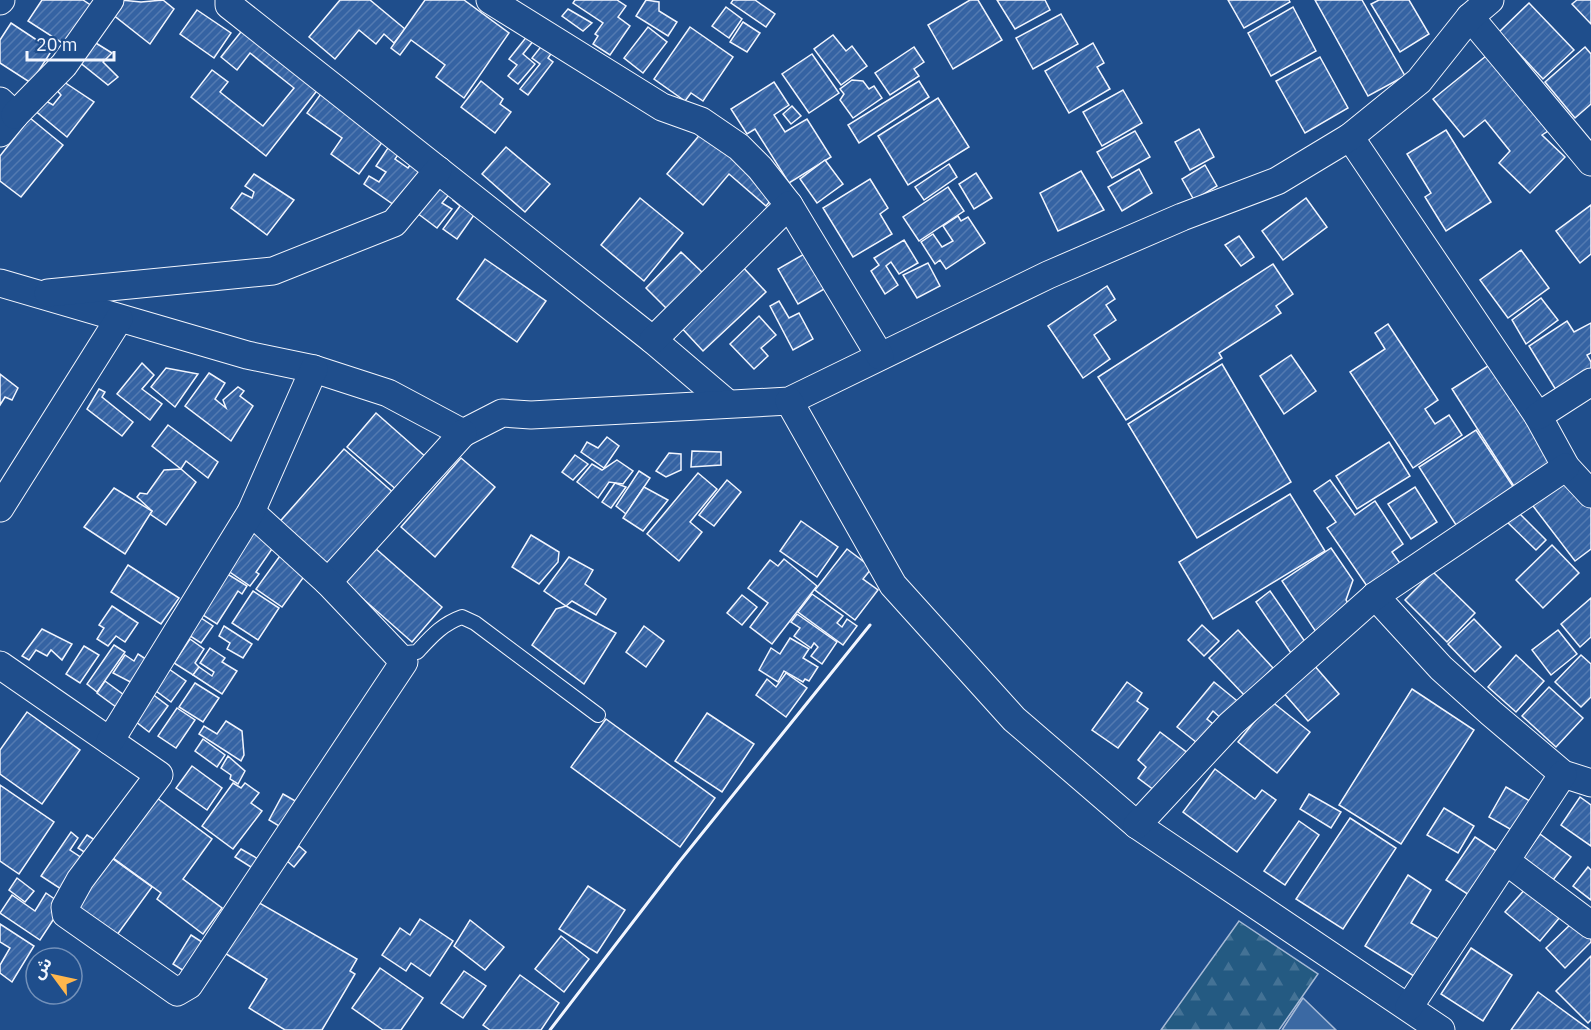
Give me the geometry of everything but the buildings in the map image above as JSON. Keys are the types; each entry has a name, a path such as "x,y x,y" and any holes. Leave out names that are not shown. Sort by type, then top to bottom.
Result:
{"street":[{"path":"5,117 64,65 110,0"},
{"path":"489,0 662,107 701,121 746,154 789,205 880,356"},
{"path":"227,1 653,340 727,403"},
{"path":"328,582 463,433 502,412 542,414 789,401 1048,274 1182,217 1277,181 1350,137 1419,81 1480,8 1591,162"},
{"path":"1350,137 1538,416 1566,467 1591,494"},
{"path":"34,294 273,271 394,223 438,170"},
{"path":"653,340 789,205"},
{"path":"0,283 247,355 314,369 388,393 463,433"},
{"path":"0,508 119,319"},
{"path":"110,741 251,512 314,369"},
{"path":"1538,416 1591,382"},
{"path":"789,401 893,585 1014,719 1137,825 1441,1030"},
{"path":"1137,825 1231,724 1375,596 1566,467"},
{"path":"0,665 159,775 80,880 67,902 66,914 177,992 189,985 404,662 328,582 251,512"},
{"path":"1375,596 1441,668 1563,774 1591,783"},
{"path":"1409,1007 1563,774"},
{"path":"1506,861 1591,925"}],"lane":[{"path":"395,654 417,652 435,632 450,621 462,617 474,623 598,715"}],"green space":[{"path":"1239,921 1318,974 1279,1030 1161,1030"}],"shaded area":[{"path":"1303,998 1336,1030 1282,1030"}],"wall":[{"path":"550,1030 679,862 870,625"}]}
